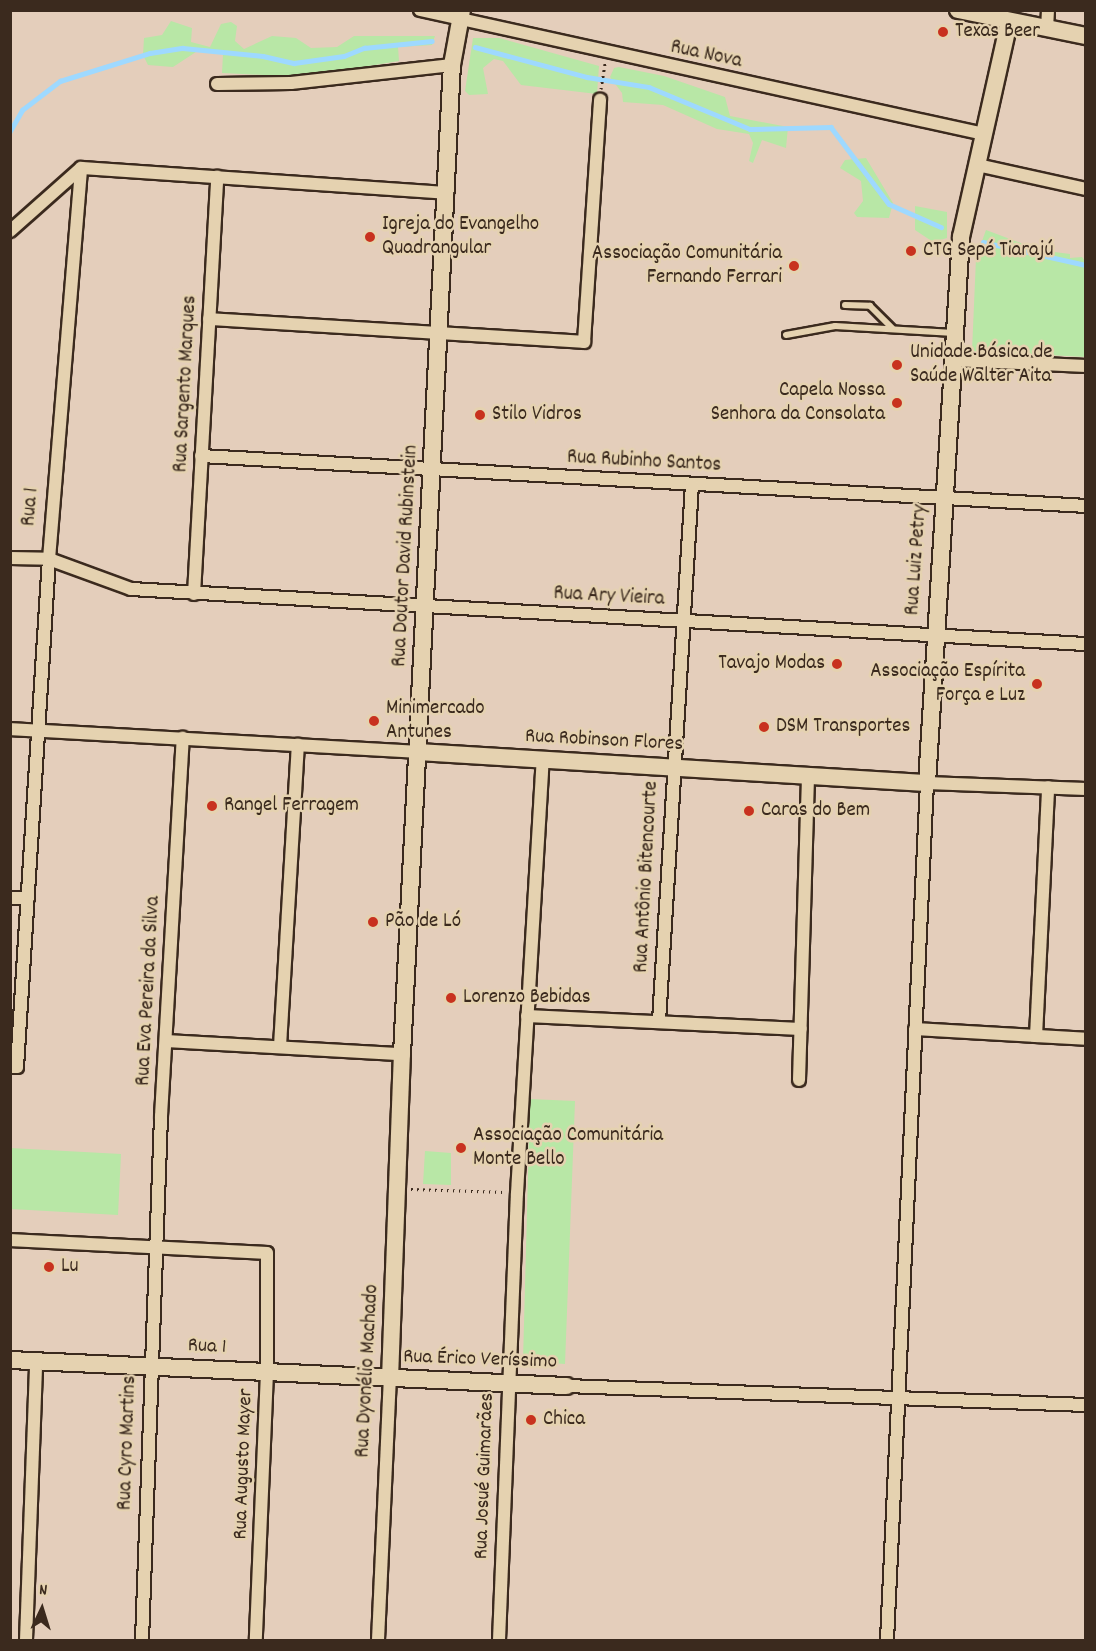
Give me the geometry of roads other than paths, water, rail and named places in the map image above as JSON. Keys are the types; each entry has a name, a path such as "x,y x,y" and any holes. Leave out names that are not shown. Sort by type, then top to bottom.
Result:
{"street":[{"name":"Rua Nova","path":"420,10 461,14 606,54 984,134"},
{"path":"958,10 1086,36"},
{"path":"1047,28 1048,10"},
{"name":"Rua Doutor David Rubinstein","path":"401,1104 441,335 452,65 461,14"},
{"name":"Rua Luiz Petry","path":"887,1641 927,783 961,237 1009,22"},
{"path":"217,84 291,83 452,65"},
{"path":"209,319 584,342 600,100"},
{"path":"977,165 1086,189"},
{"path":"10,231 81,168 447,193"},
{"name":"Rua 1","path":"14,1067 28,898 49,559 81,168"},
{"name":"Rua Sargento Marques","path":"194,594 217,177"},
{"path":"953,360 1086,366"},
{"name":"Rua Rubinho Santos","path":"201,456 1086,506"},
{"name":"Rua Antônio Bitencourte","path":"658,1021 692,485"},
{"name":"Rua Ary Vieira","path":"10,558 49,559 131,589 426,608 1086,644"},
{"name":"Rua Robinson Flores","path":"10,729 120,733 927,783 1086,789"},
{"name":"Rua Eva Pereira da Silva","path":"156,1247 183,738"},
{"path":"280,1046 298,745"},
{"name":"Rua Josué Guimarães","path":"498,1641 517,1193 543,760"},
{"path":"799,1080 808,776"},
{"path":"1036,1036 1048,787"},
{"path":"10,898 28,898"},
{"path":"527,1016 801,1029"},
{"path":"915,1029 1086,1039"},
{"path":"166,1041 402,1054"},
{"name":"Rua Dyonélio Machado","path":"378,1641 401,1104"},
{"path":"10,1240 156,1247"},
{"name":"Rua Augusto Mayer","path":"156,1247 267,1253 267,1372 256,1641"},
{"name":"Rua Cyro Martins","path":"142,1641 156,1247"},
{"name":"Rua 1","path":"10,1360 320,1375"},
{"path":"26,1641 36,1362"},
{"name":"Rua Érico Veríssimo","path":"320,1375 566,1386"},
{"path":"566,1386 1086,1405"}],"lane":[{"path":"845,305 870,306 892,328"},
{"path":"786,335 835,326 955,333"}],"waterway":[{"path":"10,131 22,110 60,81 150,53 183,48 263,56 294,63 344,56 364,48 432,41"},
{"path":"475,47 587,77 649,87 750,129 831,127 889,204 941,227"},
{"path":"983,242 1086,265"}],"place":[{"name":"Texas Beer","path":"943,32"},
{"name":"Igreja do Evangelho Quadrangular","path":"370,237"},
{"name":"CTG Sepé Tiarajú","path":"911,251"},
{"name":"Associação Comunitária Fernando Ferrari","path":"794,266"},
{"name":"Unidade Básica de Saúde Walter Aita","path":"897,365"},
{"name":"Capela Nossa Senhora da Consolata","path":"897,403"},
{"name":"Stilo Vidros","path":"480,415"},
{"name":"Tavajo Modas","path":"837,664"},
{"name":"Associação Espírita Força e Luz","path":"1037,684"},
{"name":"Minimercado Antunes","path":"374,721"},
{"name":"DSM Transportes","path":"764,727"},
{"name":"Rangel Ferragem","path":"212,806"},
{"name":"Caras do Bem","path":"749,811"},
{"name":"Pão de Ló","path":"373,922"},
{"name":"Lorenzo Bebidas","path":"451,998"},
{"name":"Associação Comunitária Monte Bello","path":"461,1148"},
{"name":"Lu","path":"49,1267"},
{"name":"Chica","path":"531,1420"}]}
